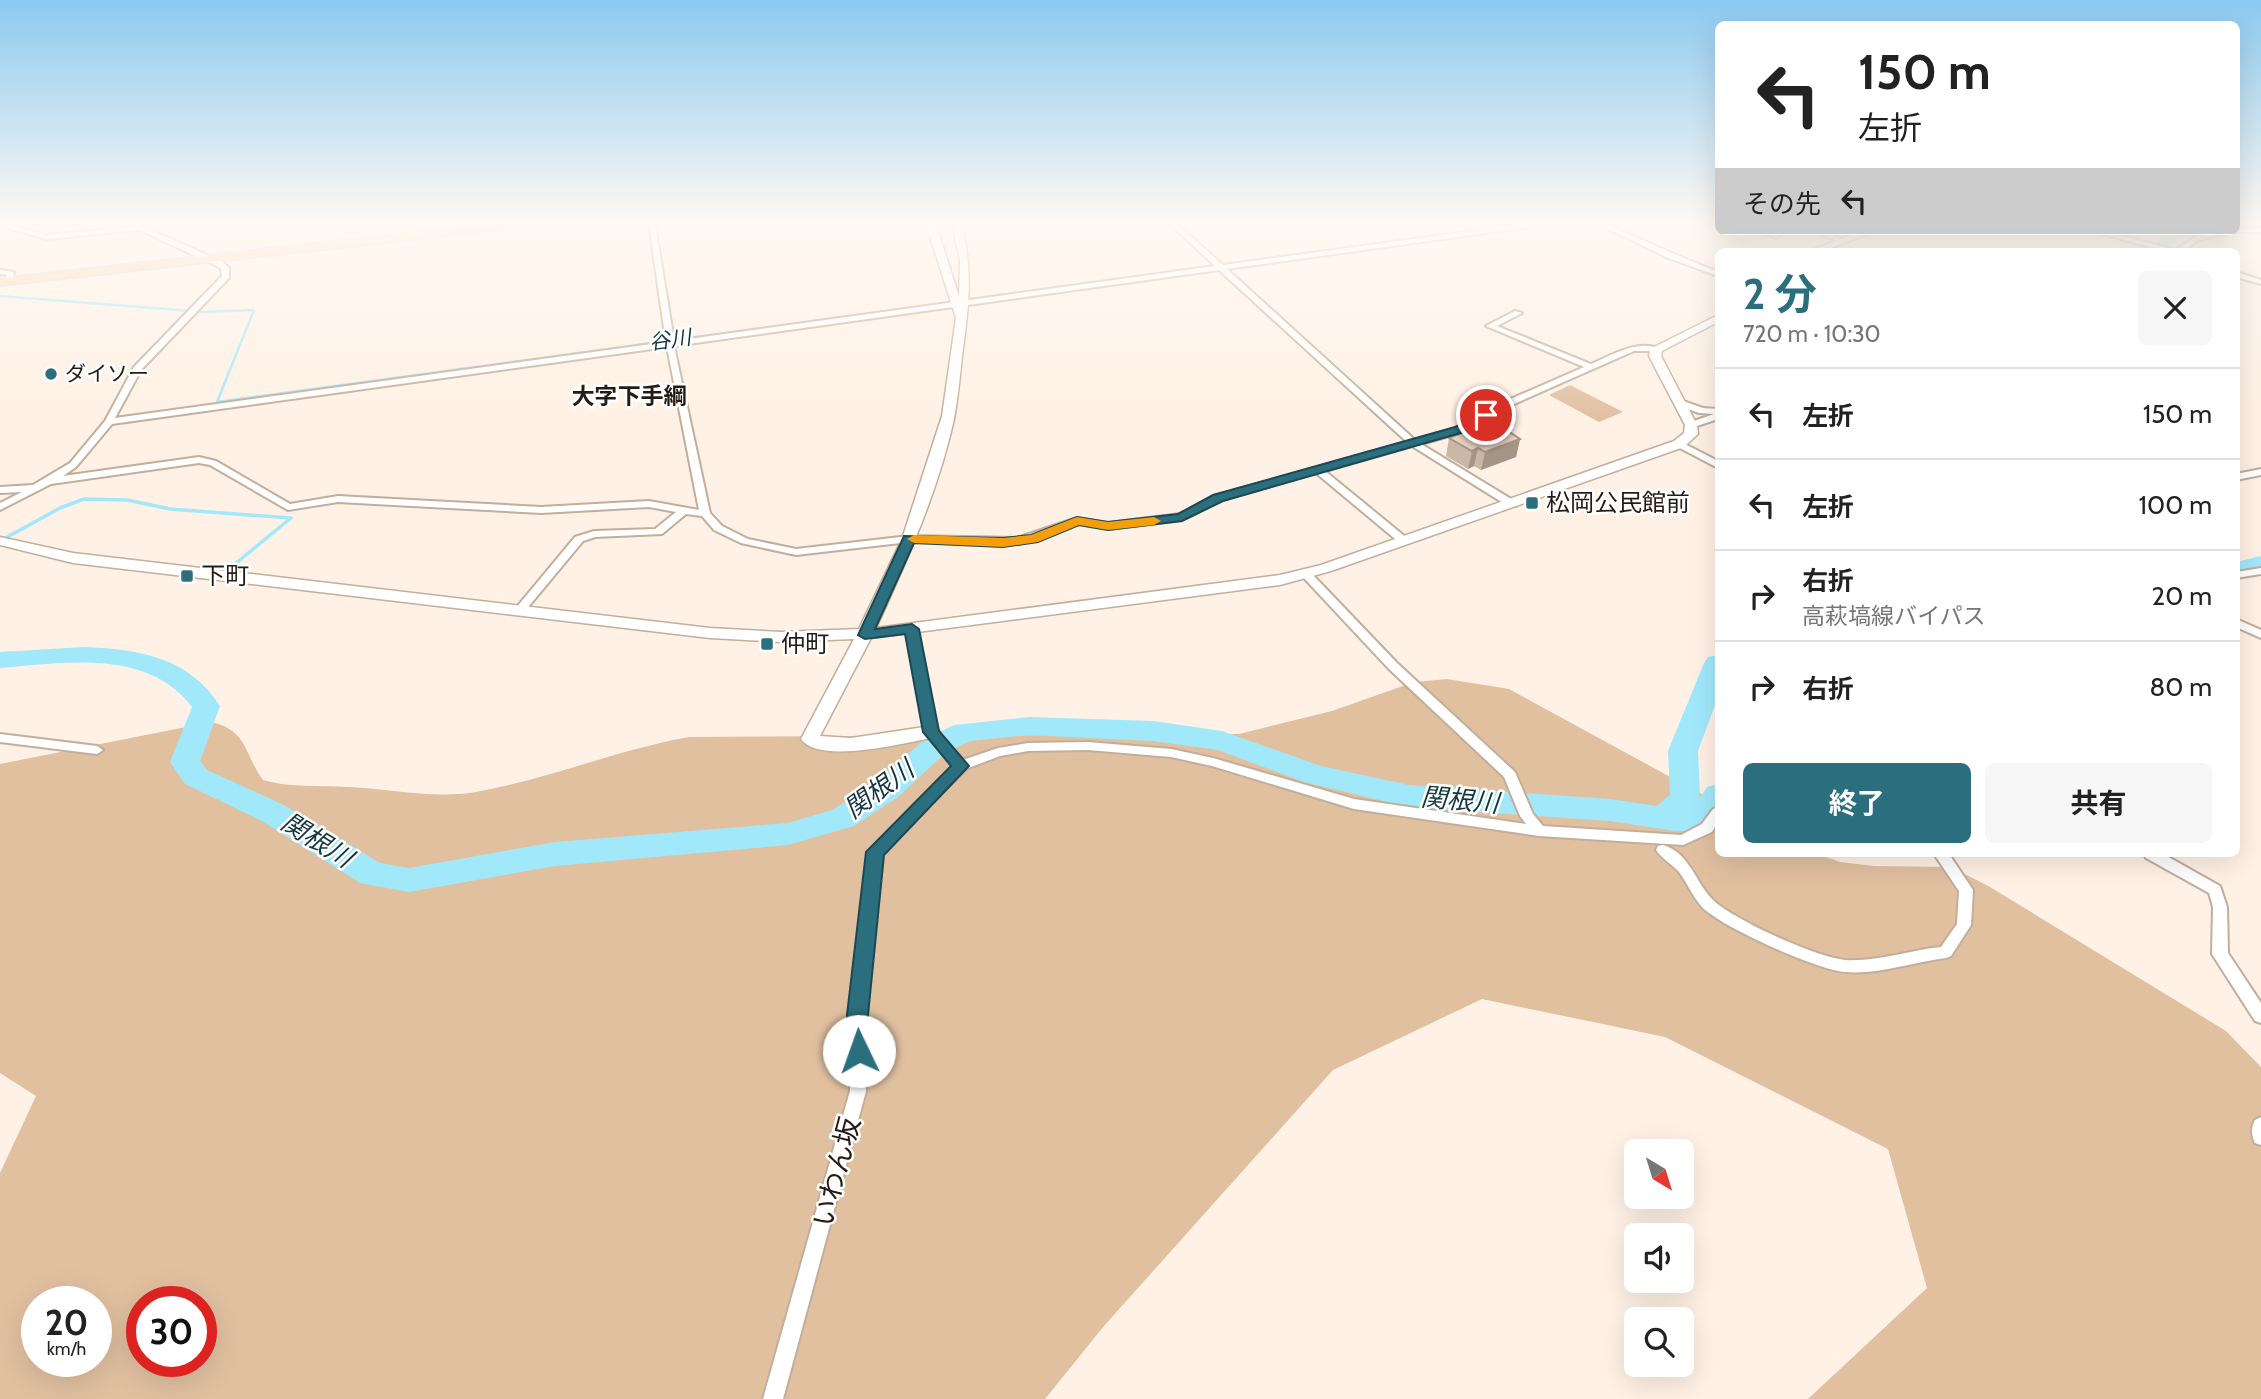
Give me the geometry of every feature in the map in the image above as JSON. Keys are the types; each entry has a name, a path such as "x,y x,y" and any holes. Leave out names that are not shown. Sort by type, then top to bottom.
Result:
{"street":[{"path":"0,507 50,481 73,465 109,422 129,379 214,289"},
{"path":"662,289 670,344 705,514 718,528 745,541 796,552 909,539 1003,542 1034,539 1077,521 1108,526 1182,517 1218,498 1479,422 1493,410 1591,367 1636,348 1656,349 1715,320"},
{"path":"950,289 960,309"},
{"path":"933,736 862,743 822,743 810,739 865,635 909,539 926,494 948,416 962,289"},
{"path":"109,422 670,344 960,309 1082,289"},
{"path":"1244,289 1412,442 1512,504"},
{"path":"1518,313 1490,326 1591,367"},
{"path":"0,541 73,558 743,636 865,635 1244,587 1306,574 1679,444 1691,434 1691,425 1655,355 1656,349"},
{"path":"1680,403 1715,413"},
{"path":"1691,425 1715,415"},
{"path":"1679,444 1715,463"},
{"path":"50,481 199,460 213,463 288,507 338,499 541,510 649,504 705,514"},
{"path":"1317,469 1404,541"},
{"path":"2240,476 2261,472"},
{"path":"0,490 36,488"},
{"path":"520,610 579,540 594,534 657,532 684,510"},
{"path":"2240,574 2261,571"},
{"path":"1306,574 1394,666 1510,775 1527,816 1539,831"},
{"path":"2240,624 2261,635"},
{"path":"912,629 933,736 957,763 1028,747 1088,746 1171,753 1213,762 1354,804 1539,831 1682,840 1707,828 1715,816"},
{"path":"0,738 97,750"},
{"name":"いわん坂","path":"773,1399 858,1091 857,1015 875,852 957,763"},
{"path":"1663,850 1680,860 1708,904 1820,961 1844,966 1946,953 1964,925 1966,890 1943,857"},
{"path":"2156,857 2214,890 2220,906 2220,954 2261,1016"},
{"path":"2261,1125 2261,1137"}],"shaded area":[{"path":"1570,385 1623,412 1599,422 1549,395"},
{"path":"1447,679 1509,689 1715,801 1715,857 1826,857 1840,862 1874,866 1951,867 1990,887 2226,1031 2261,1067 2261,1399 1808,1399 1927,1288 1888,1149 1665,1037 1482,999 1333,1070 1104,1326 1045,1399 0,1399 0,1173 36,1096 0,1073 0,764 211,722 223,726 239,737 263,780 273,783 460,794 503,786 635,749 689,737 1239,734 1332,711 1414,682"}],"building":[{"path":"1493,421 1520,439 1485,452 1478,448 1472,451 1449,438"}],"waterway":[{"name":"谷川","path":"966,300 1044,289"},
{"name":"谷川","path":"0,296 204,312 254,310 217,402 954,302"},
{"path":"0,541 60,508 84,499 127,500 170,509 291,518 230,568"},
{"path":"2240,568 2261,563"},
{"name":"関根川","path":"0,660 54,656 114,656 142,661 167,670 189,685 206,706 188,747 185,762 196,777 273,813 372,874 409,880 555,854 788,834 843,818 887,790 935,746 964,732 1029,726 1153,731 1222,741 1315,775 1409,796 1610,810 1675,820 1697,820 1708,811 1715,800"},
{"name":"関根川","path":"1665,817 1685,799 1683,751 1715,671"}],"slow traffic":[{"path":"914,539 1003,542 1034,539 1077,521 1108,526 1154,521"}],"place":[{"name":"ダイソー","path":"51,374"},
{"name":"松岡公民館前","path":"1532,503"},
{"name":"下町","path":"187,576"},
{"name":"仲町","path":"767,644"}],"district":[{"name":"大字下手綱","path":"629,396"}],"route":[{"path":"859,1051 857,1015 864,974 875,852 961,766 935,740 931,732 912,629 865,635 909,539 1003,542 1034,539 1077,521 1108,526 1182,517 1218,498 1460,430 1479,422 1486,415"}]}
